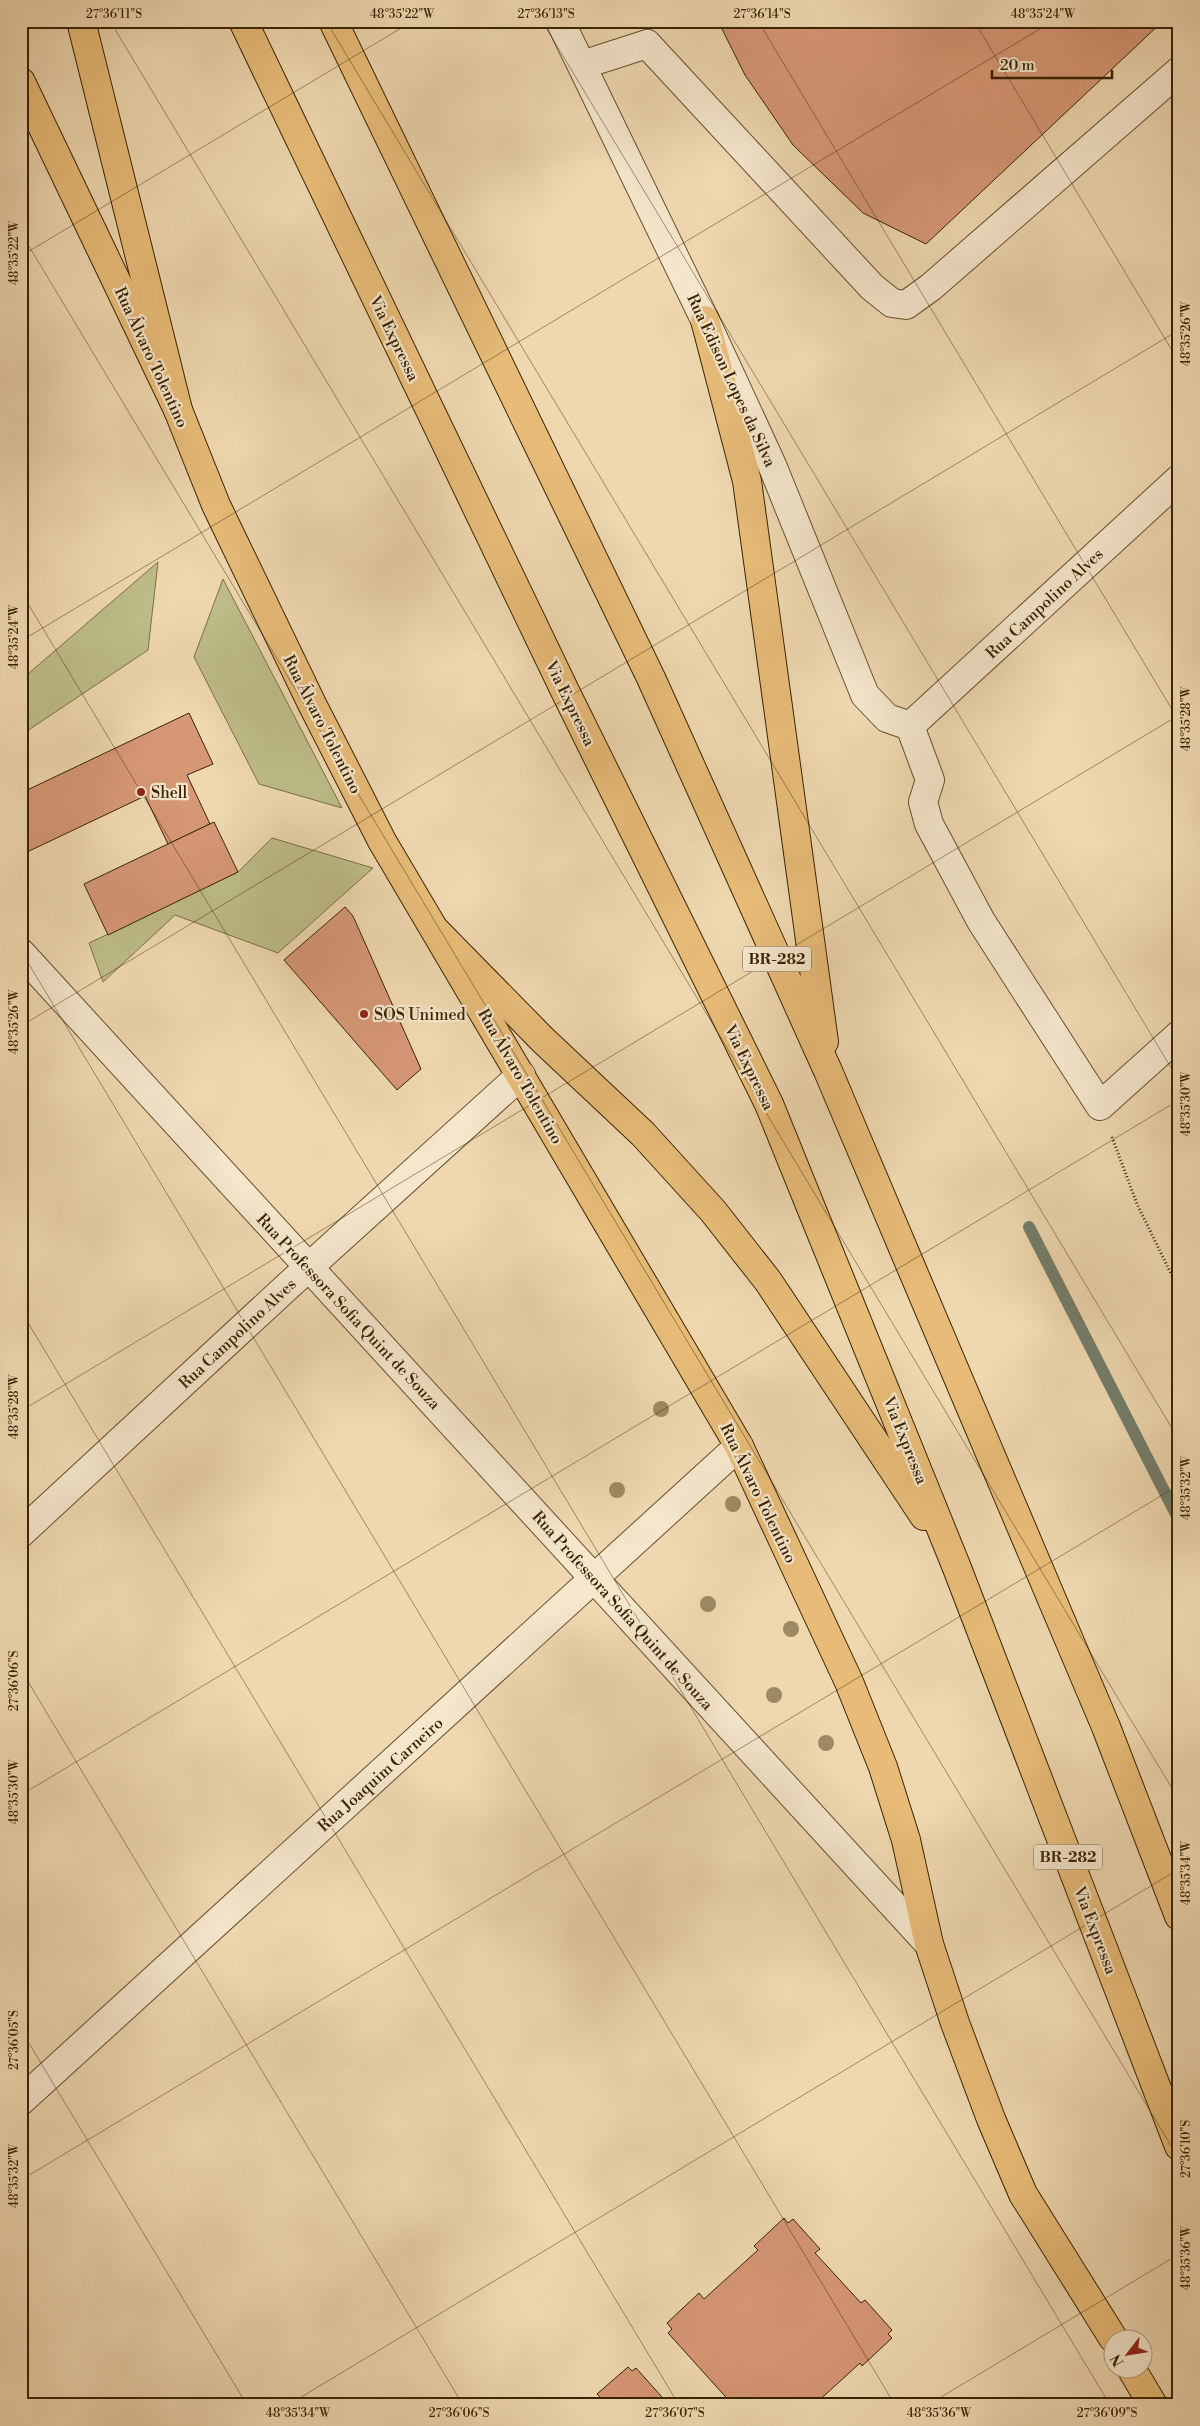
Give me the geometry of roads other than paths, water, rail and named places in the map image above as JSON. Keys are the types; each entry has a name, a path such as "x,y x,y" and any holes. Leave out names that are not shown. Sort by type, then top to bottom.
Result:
{"main road":[{"path":"81,21 178,410"},
{"name":"Via Expressa","path":"243,21 560,682 769,1104 957,1568 1179,2146"},
{"name":"BR-282","path":"333,21 651,678 828,1071 1106,1726 1179,1916"},
{"name":"Rua Álvaro Tolentino","path":"21,82 178,410 216,505 312,704 382,841 739,1446 848,1682 883,1767 906,1840 929,1944"},
{"path":"705,320 747,481 828,1071"},
{"path":"436,932 543,1040 642,1134 713,1211 768,1281 957,1568"},
{"name":"Rua Professora Sofia Quint de Souza","path":"929,1944 955,2023 991,2120 1023,2194 1107,2328"},
{"path":"1137,2378 1153,2405"}],"street":[{"name":"Rua Edison Lopes da Silva","path":"560,21 705,320 772,466 865,695 887,718 910,726"},
{"path":"582,65 647,44 872,287 892,303 906,305 939,280 1179,70"},
{"name":"Rua Campolino Alves","path":"910,726 1179,479"},
{"path":"910,726 930,780 923,802 929,824 981,921 1100,1106 1179,1036"},
{"name":"Rua Professora Sofia Quint de Souza","path":"21,953 929,1944"},
{"name":"Rua Campolino Alves","path":"21,1533 309,1267 521,1075"},
{"name":"Rua Joaquim Carneiro","path":"21,2101 739,1446"}],"waterway":[{"path":"1029,1227 1179,1520"}],"place":[{"name":"Shell","path":"141,792"},
{"name":"SOS Unimed","path":"364,1014"}]}
